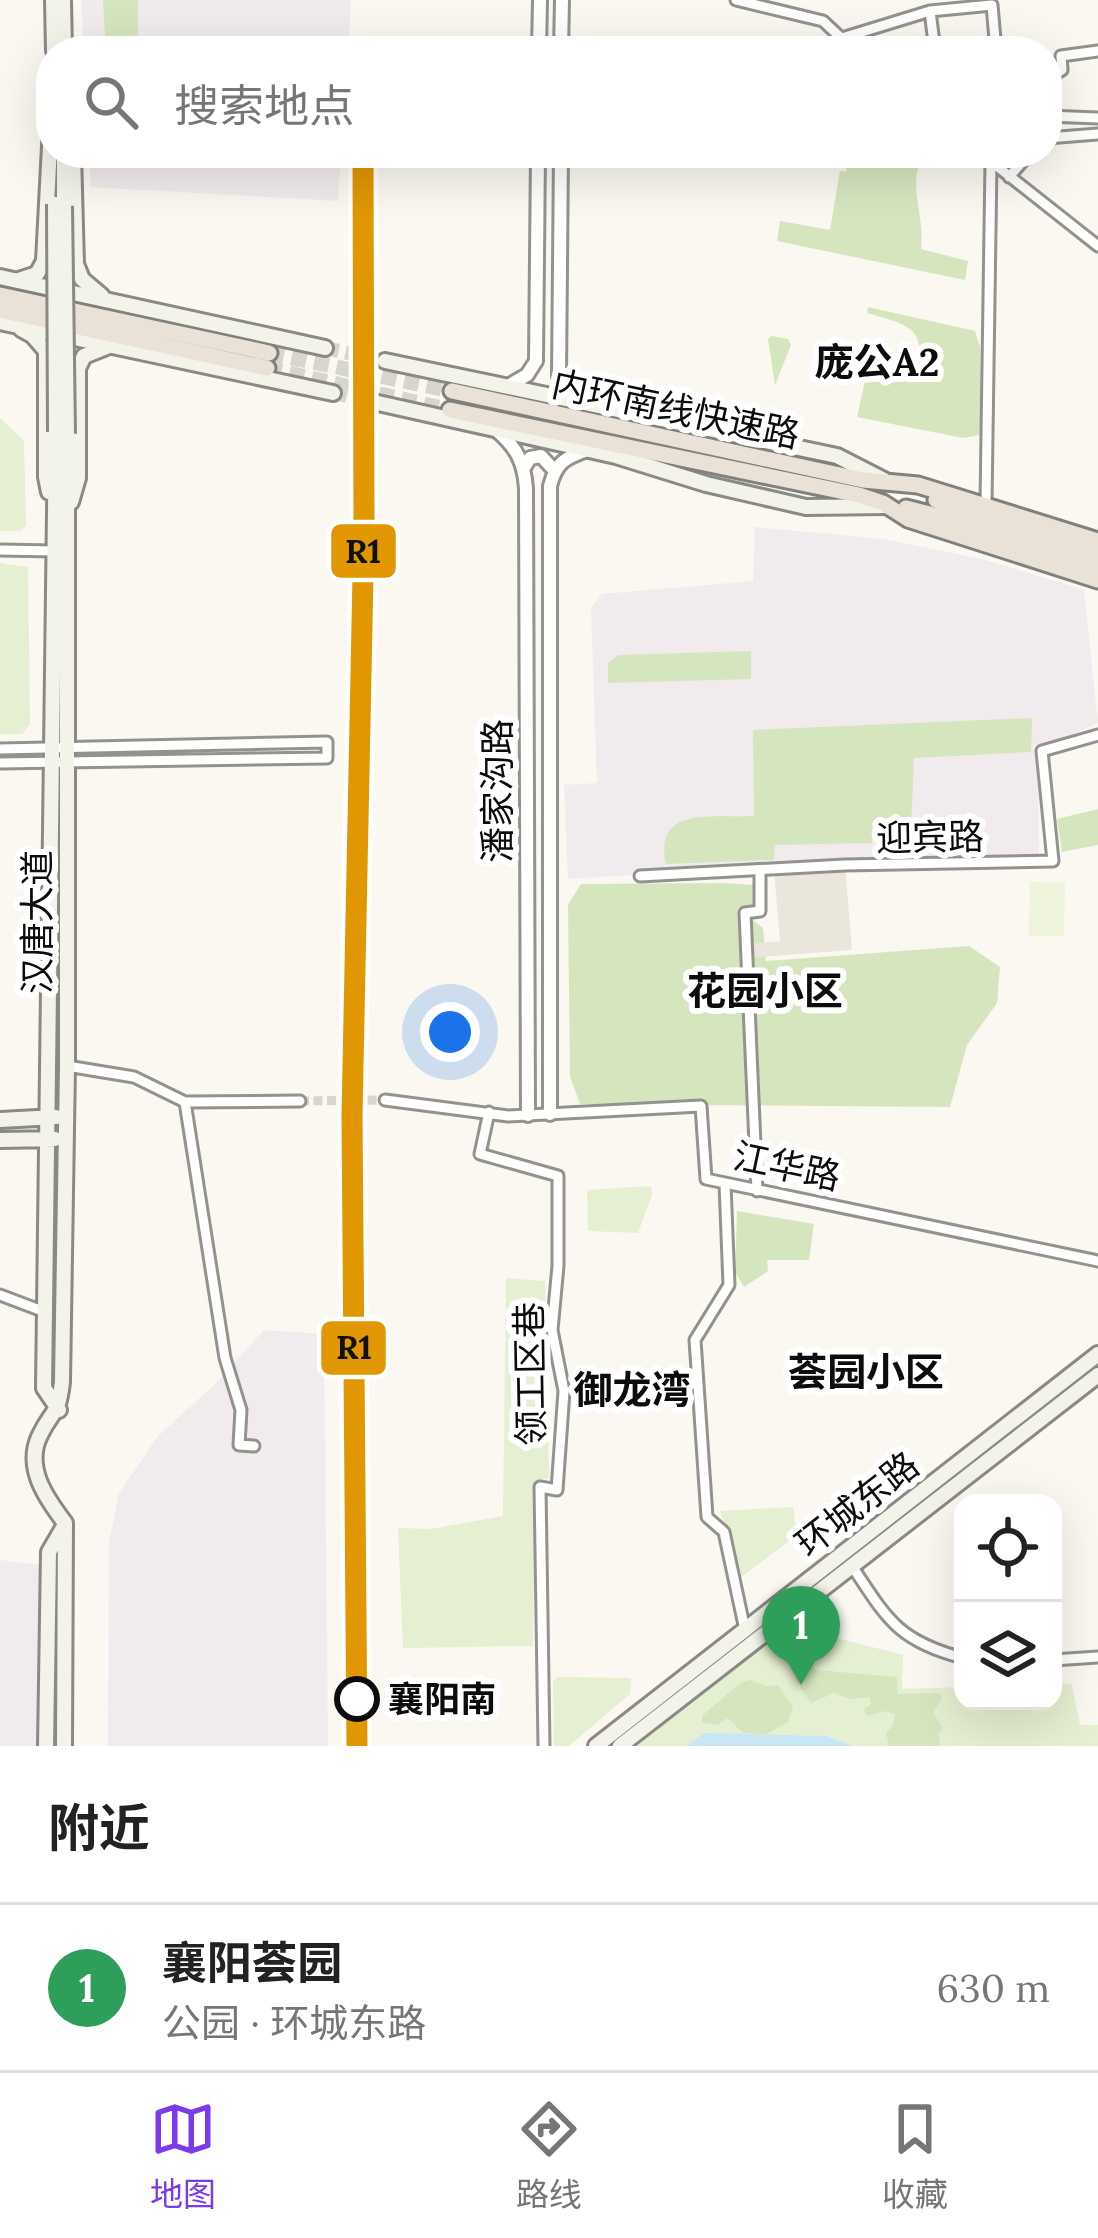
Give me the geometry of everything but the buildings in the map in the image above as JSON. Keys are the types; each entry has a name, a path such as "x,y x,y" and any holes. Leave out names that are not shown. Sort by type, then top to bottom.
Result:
{"highway":[{"path":"0,296 268,361 0,310"},
{"name":"内环南线快速路","path":"452,391 630,421 889,482 918,484 1098,541"},
{"name":"内环南线快速路","path":"450,410 886,505 967,517 1098,554"},
{"name":"内环南线快速路","path":"889,482 1098,567"},
{"name":"内环南线快速路","path":"886,505 908,519 1098,580"}],"main road":[{"path":"53,0 54,36"},
{"path":"63,0 64,36"},
{"path":"8,279 37,274 44,261 49,168"},
{"path":"56,168 59,205"},
{"path":"59,205 66,168"},
{"path":"70,168 76,264 95,293 117,303"},
{"name":"汉唐大道","path":"59,205 60,755 44,1388 59,1410"},
{"path":"44,261 56,276 72,273 76,264"},
{"path":"8,279 326,348"},
{"path":"6,323 333,393"},
{"path":"6,323 32,334 46,351 46,477 61,518"},
{"path":"78,368 84,356 112,345"},
{"path":"48,365 51,355 64,346 78,357 78,478 61,518"},
{"path":"385,361 580,402 630,421"},
{"path":"379,403 586,450 806,508 886,505"},
{"name":"汉唐大道","path":"61,518 55,551 68,1066 59,1410 39,1436 34,1467 46,1498 65,1523 64,1746"},
{"path":"0,1120 67,1117"},
{"path":"0,1141 66,1138"},
{"name":"环城东路","path":"596,1746 1098,1354"},
{"name":"环城东路","path":"620,1746 1098,1375"},
{"path":"46,1746 50,1552 65,1523"}],"street":[{"path":"539,36 540,0"},
{"path":"562,0 562,36"},
{"path":"736,0 823,21 840,36"},
{"path":"849,36 930,11 992,5 995,36"},
{"path":"930,11 933,36"},
{"path":"1062,56 1098,51"},
{"path":"1062,117 1098,118"},
{"path":"1062,137 1098,134"},
{"path":"508,386 527,375 536,361 538,168"},
{"path":"561,168 559,376 580,402"},
{"path":"986,503 991,168"},
{"path":"1000,168 1098,246"},
{"path":"1010,177 1018,168"},
{"path":"536,361 543,368 559,362"},
{"path":"495,429 512,444 525,466 530,458 541,455 554,470 564,458 586,450"},
{"name":"潘家沟路","path":"525,466 528,1115"},
{"name":"潘家沟路","path":"550,1114 550,486 554,470"},
{"path":"0,550 55,551"},
{"name":"迎宾路","path":"640,876 1053,861 1042,751 1098,735"},
{"path":"0,749 60,755 327,758 327,742 60,755 0,763"},
{"path":"757,1191 745,913 760,911 760,871"},
{"path":"68,1066 134,1077 185,1102 300,1101"},
{"name":"江华路","path":"385,1100 528,1115 701,1106 706,1179 1098,1261"},
{"path":"185,1102 225,1358 242,1410 239,1445 254,1446"},
{"name":"领工区巷","path":"489,1112 480,1154 558,1176 558,1266 551,1330 563,1391 557,1490 540,1487 544,1746"},
{"path":"725,1184 729,1285 695,1340 707,1517 724,1532 745,1630"},
{"path":"0,1294 45,1312"},
{"path":"852,1566 888,1621 926,1648 954,1656"},
{"path":"1062,1659 1098,1657"}],"shaded area":[{"path":"81,0 351,0 349,36 83,36"},
{"path":"90,168 340,168 338,201 91,187"},
{"path":"755,527 884,539 986,560 1084,590 1098,723 1038,749 1039,855 568,879 564,785 597,783 591,609 602,594 753,581"},
{"path":"845,865 852,950 747,958 746,944 780,941 774,871"},
{"path":"264,1330 324,1334 328,1746 108,1746 109,1543 119,1493 158,1436"},
{"path":"0,1560 49,1566 46,1746 0,1746"}],"green space":[{"path":"103,0 138,0 138,36 105,36"},
{"path":"847,168 919,168 921,249 968,261 965,280 777,241 780,221 830,230 840,171"},
{"path":"868,307 975,331 980,347 979,435 963,438 857,417 868,367 911,380 919,350 913,332 867,313"},
{"path":"768,339 788,339 791,345 775,385"},
{"path":"0,418 24,441 26,526 19,531 0,531"},
{"path":"0,563 28,567 30,724 22,734 0,734"},
{"path":"751,651 751,679 608,683 608,663 618,655"},
{"path":"1032,718 1031,752 914,758 911,828 872,828 872,843 775,845 774,860 666,864 664,845 678,823 754,816 753,730"},
{"path":"1098,809 1098,845 1062,852 1057,819"},
{"path":"1030,882 1065,883 1064,936 1029,936"},
{"path":"581,884 754,885 753,920 763,928 766,961 969,946 1000,967 997,1003 967,1045 950,1107 580,1104 570,1076 568,905"},
{"path":"651,1186 638,1233 588,1231 587,1190"},
{"path":"737,1211 814,1224 809,1260 767,1260 768,1271 744,1287 735,1272"},
{"path":"506,1278 545,1281 549,1478 535,1482 533,1646 403,1648 398,1528 431,1529 503,1516"},
{"path":"793,1507 797,1535 737,1580 735,1551 720,1511"},
{"path":"779,1623 903,1655 902,1689 954,1687 954,1710 1062,1710 1062,1685 1072,1684 1080,1725 1098,1725 1098,1746 854,1746 827,1736 704,1734 687,1746 620,1746"},
{"path":"809,1656 815,1670 897,1677 898,1694 939,1693 942,1698 933,1713 943,1728 940,1746 889,1746 886,1732 895,1714 886,1711 866,1716 870,1697 850,1699 834,1693 811,1703 795,1680 796,1662"},
{"path":"557,1677 631,1678 630,1694 569,1746 554,1746 553,1681"},
{"path":"741,1682 778,1685 793,1707 788,1722 766,1734 743,1733 728,1718 718,1725 702,1722 702,1716"}],"water":[{"path":"704,1733 827,1736 854,1746 687,1746"}],"tunnel":[{"path":"325,348 385,361"},
{"path":"269,353 452,391"},
{"path":"267,368 450,410"},
{"path":"333,393 378,403"},
{"path":"300,1101 385,1100"}],"transit line":[{"name":"R1","path":"357,1746 352,1116 364,526 363,168"}],"place":[{"name":"襄阳荟园","path":"801,1685"},
{"name":"襄阳南","path":"357,1699"}],"district":[{"name":"庞公A2","path":"877,362"},
{"name":"花园小区","path":"765,991"},
{"name":"荟园小区","path":"866,1372"},
{"name":"御龙湾","path":"632,1390"}]}
